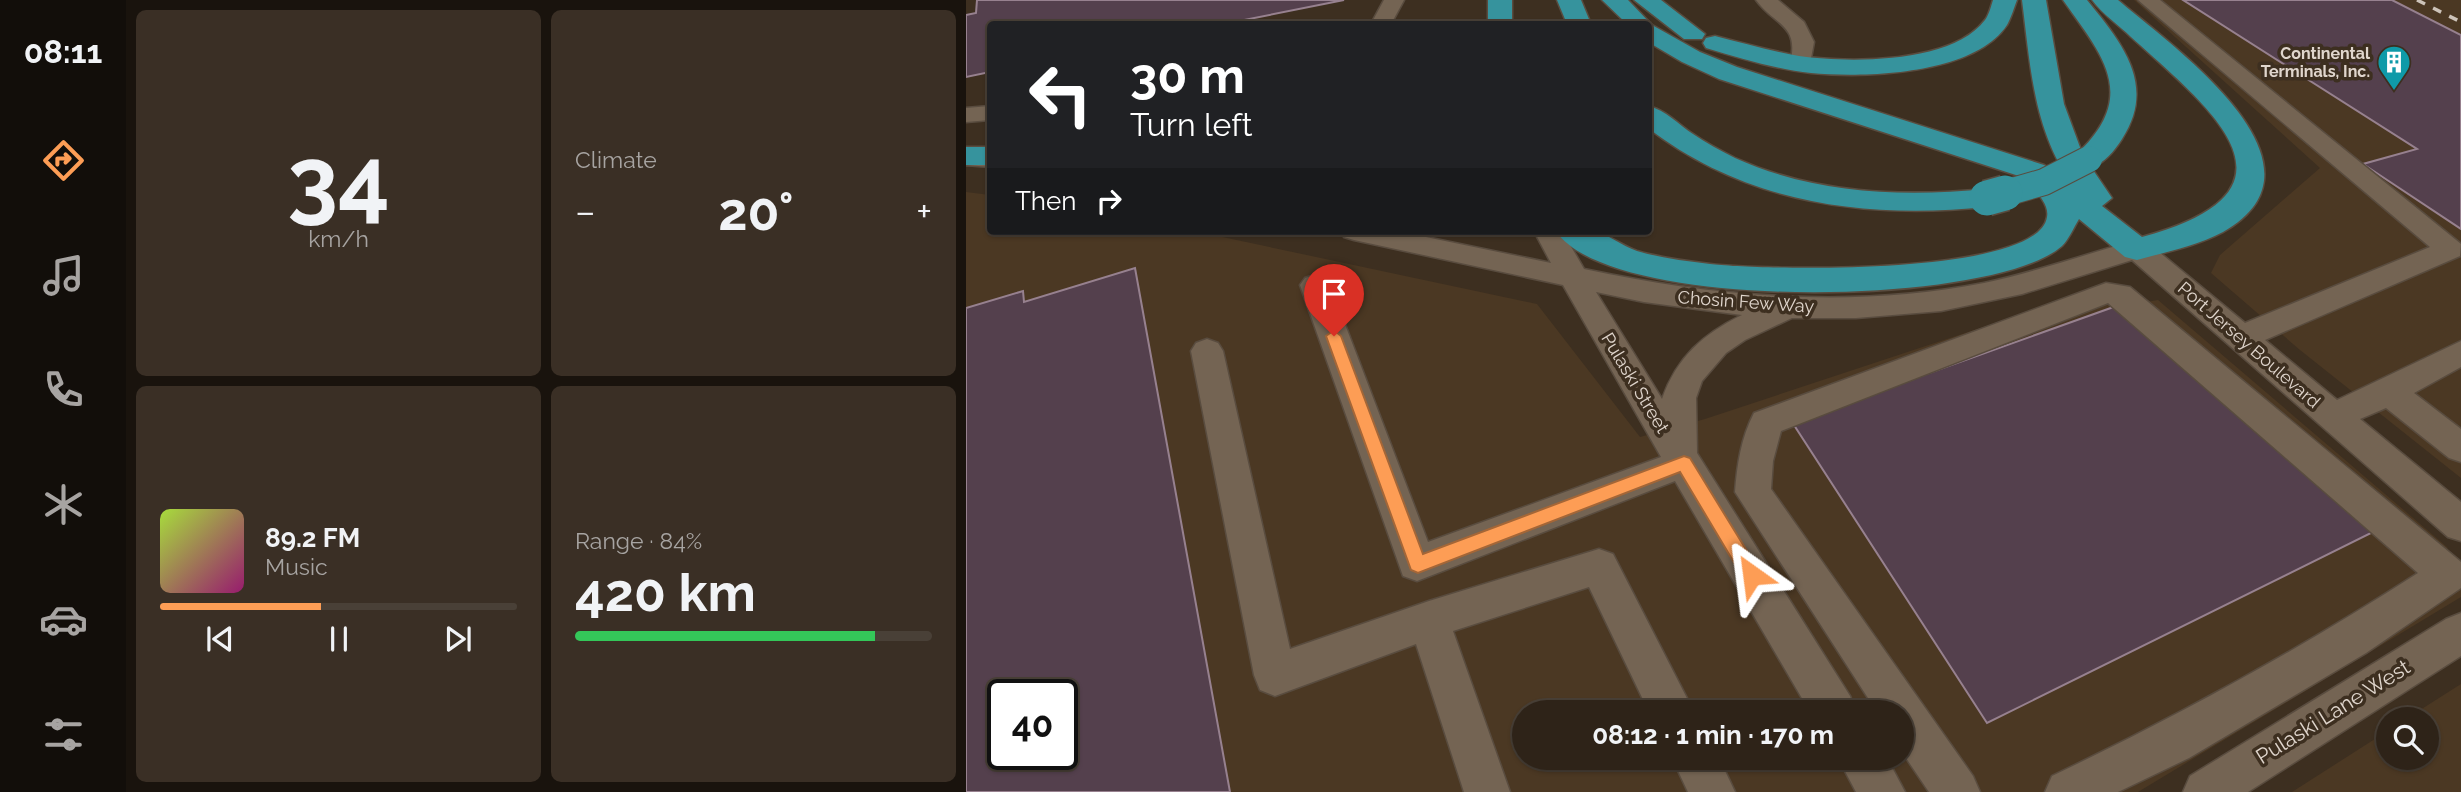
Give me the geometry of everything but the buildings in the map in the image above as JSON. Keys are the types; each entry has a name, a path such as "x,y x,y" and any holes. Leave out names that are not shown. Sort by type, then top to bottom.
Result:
{"highway":[{"path":"1500,0 1500,21"},
{"path":"1555,21 1558,0"},
{"path":"1569,0 1578,21"},
{"path":"1614,0 1637,21"},
{"name":"Port Jersey Boulevard","path":"1646,0 1666,17 1702,39 1772,68 1974,135 1998,147 2075,198 2137,249"},
{"path":"1702,39 1759,56 1801,64 1857,68 1928,59 1963,47 1988,31 2002,12 2005,0"},
{"path":"2034,0 2057,136 2079,176 2137,249 2220,220 2232,211 2247,190 2252,167 2245,142 2228,114 2104,0"},
{"path":"1652,117 1706,155 1785,187 1840,198 1886,203 1953,202 1987,198 2044,182 2089,159 2115,132 2126,105 2126,90 2111,48 2075,0"},
{"name":"Port Jersey Boulevard","path":"1652,33 1691,57 1728,73 2033,171"},
{"path":"966,157 987,158"},
{"path":"1579,235 1616,256 1699,273 1788,281 1922,274 2000,260 2050,241 2060,227 2062,211 2054,196 2033,171"}],"street":[{"path":"1383,21 1394,0"},
{"path":"1766,0 1802,33 1806,49 1801,64"},
{"path":"2147,0 2455,252 2241,338"},
{"path":"966,115 987,113"},
{"name":"Chosin Few Way","path":"1373,235 1691,300 1789,308 1888,305 1981,293 2137,249"},
{"name":"Pulaski Street","path":"1550,235 1572,277 1827,700"},
{"name":"Port Jersey Boulevard","path":"2137,249 2461,525"},
{"path":"1315,285 1418,564 1684,463 1676,428 1676,406 1690,369 1721,340 1761,318 1789,308"},
{"path":"1892,700 1753,492 1755,461 1766,423 2106,293 2119,294 2448,575 2351,639 2173,742 2068,792"},
{"path":"1207,351 1275,676 1429,620 1599,566 1666,700"},
{"path":"2332,417 2389,392 2461,353"},
{"path":"2389,392 2461,448"},
{"path":"1738,553 1780,531"},
{"path":"1429,620 1487,792"},
{"name":"Pulaski Lane West","path":"2206,792 2461,633"},
{"path":"1914,732 1957,792"},
{"path":"1701,770 1712,792"},
{"path":"1868,770 1882,792"}],"shaded area":[{"path":"2134,0 2461,0 2461,478 2300,350 2211,273 2220,255 2320,168"},
{"path":"966,192 987,195 987,235 1213,235 1537,304 1640,437 1705,419 2098,289 2140,303 2158,300 2447,547 2461,580 2461,597 2138,792 966,792"},
{"path":"2461,684 2461,792 2292,792 2376,738 2376,770 2439,770 2439,707 2425,707"}],"railway":[{"path":"2417,0 2461,22"}],"place":[{"name":"Continental Terminals, Inc.","path":"2394,92"}],"route":[{"path":"1334,336 1418,564 1684,463 1752,575"}]}
